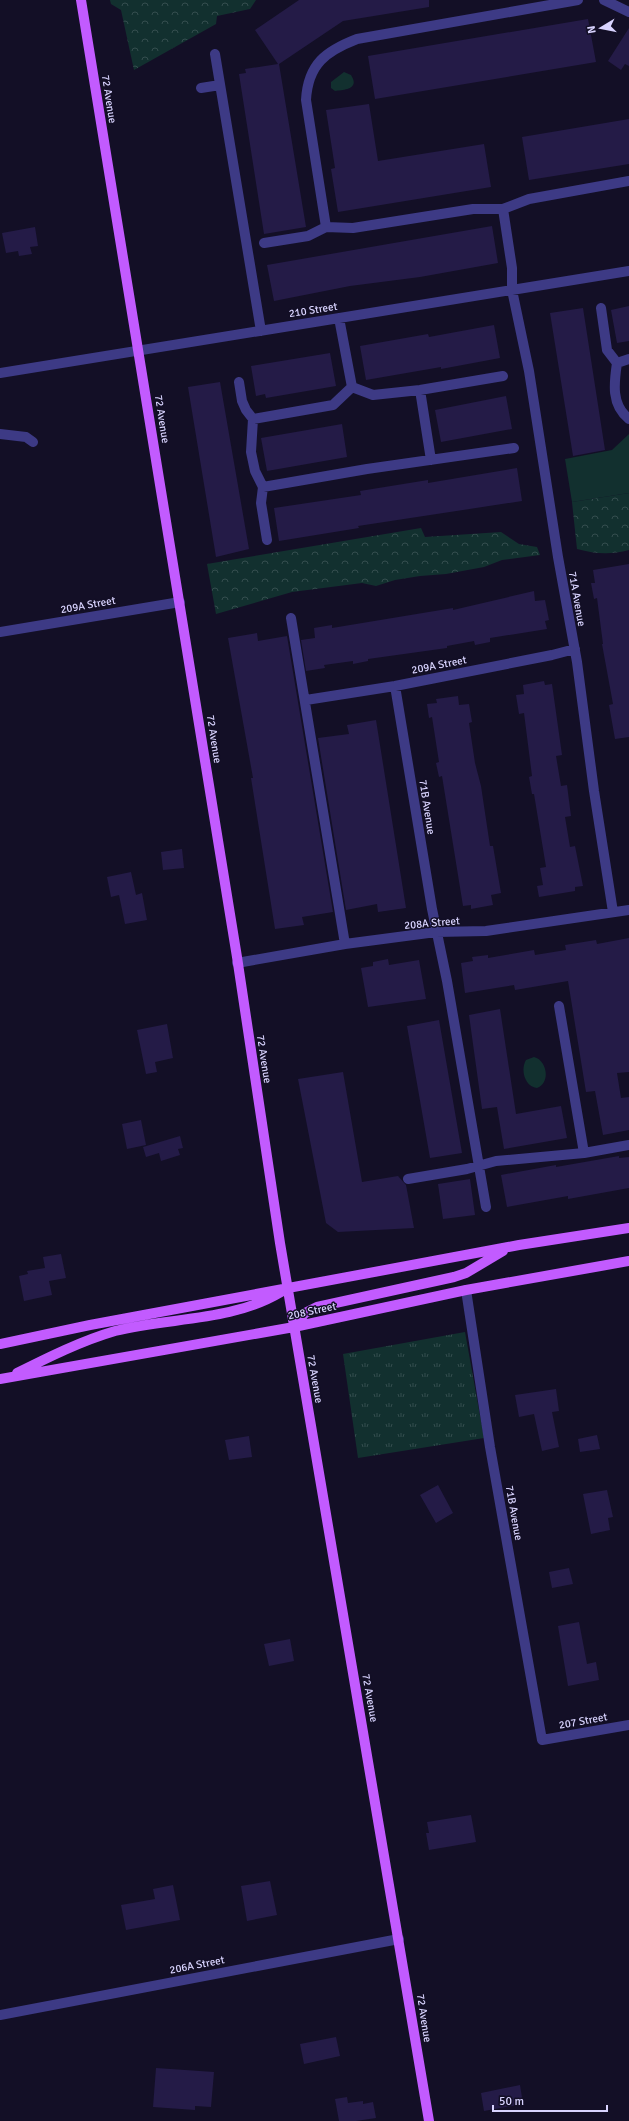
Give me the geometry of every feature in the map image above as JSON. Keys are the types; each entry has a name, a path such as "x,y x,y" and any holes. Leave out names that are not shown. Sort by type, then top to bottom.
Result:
{"main road":[{"name":"72 Avenue","path":"81,0 238,962 294,1327 429,2121"},
{"path":"0,1344 90,1325 519,1245 629,1228"},
{"path":"294,1327 305,1313 317,1307 454,1277 466,1273 495,1254 519,1245"},
{"name":"208 Street","path":"3,1379 294,1327 466,1290 629,1261"},
{"path":"3,1379 64,1350 116,1331 245,1309 270,1299 288,1288"}],"street":[{"path":"326,227 306,100 307,84 314,68 327,53 357,39 578,0"},
{"path":"604,0 629,12"},
{"path":"215,54 261,331"},
{"path":"201,88 220,85"},
{"path":"264,243 308,236 326,227 353,228 472,209 502,209 529,199 629,181"},
{"name":"71A Avenue","path":"502,209 512,268 512,290 530,371 558,557 575,648 594,791 613,912"},
{"name":"210 Street","path":"0,373 629,271"},
{"path":"601,308 608,350 617,363 614,384 617,406 629,419"},
{"path":"339,318 352,387"},
{"path":"617,363 629,359"},
{"path":"352,387 373,395 420,390 503,376"},
{"path":"239,382 242,401 252,419 251,452 256,471 263,487 261,503 267,540"},
{"path":"252,419 333,405 352,387"},
{"path":"420,390 431,460"},
{"path":"0,434 26,437 34,442"},
{"path":"263,487 514,448"},
{"name":"209A Street","path":"0,632 180,602"},
{"path":"291,618 306,700 345,944"},
{"name":"209A Street","path":"306,700 395,686 552,655 575,648"},
{"name":"71B Avenue","path":"395,686 436,932 448,989 486,1207"},
{"name":"208A Street","path":"238,962 345,944 436,932 486,932 629,910"},
{"path":"559,1006 584,1153"},
{"path":"408,1179 496,1161 584,1153 629,1145"},
{"name":"71B Avenue","path":"466,1290 490,1447 542,1740"},
{"name":"207 Street","path":"542,1740 629,1725"},
{"name":"206A Street","path":"0,2015 399,1940"}],"green space":[{"path":"110,0 256,0 250,9 217,16 216,24 134,70 121,10 111,4"},
{"path":"344,72 351,75 354,83 353,86 347,89 335,91 331,88 331,82"},
{"path":"629,434 629,493 572,502 565,459 612,450"},
{"path":"629,493 629,550 616,553 603,553 577,549 572,502"},
{"path":"421,528 425,537 501,532 519,544 537,547 540,555 502,560 484,567 446,574 395,580 376,586 362,583 292,592 216,614 207,564"},
{"path":"534,1057 542,1062 546,1072 544,1081 537,1088 529,1085 524,1073 524,1064 526,1060"},
{"path":"465,1332 484,1438 358,1458 343,1354"}],"building":[{"path":"299,0 429,0 429,7 343,21 279,64 306,227 264,234 239,74 246,73 245,69 278,64 255,30"},
{"path":"588,19 596,62 375,99 368,56"},
{"path":"629,28 629,66 625,64 621,70 608,61"},
{"path":"369,104 378,161 484,144 491,187 338,212 331,169 335,168 326,110"},
{"path":"629,119 629,164 529,180 522,137"},
{"path":"492,226 498,263 420,277 350,286 274,301 267,265"},
{"path":"35,227 38,246 30,247 32,254 19,256 18,251 6,253 2,233"},
{"path":"629,306 629,341 617,343 611,310"},
{"path":"583,308 605,450 573,456 550,313"},
{"path":"494,325 500,358 441,369 441,367 366,380 360,346 428,334 429,337"},
{"path":"330,353 336,386 266,398 265,394 256,396 251,366"},
{"path":"220,382 249,549 216,557 188,387"},
{"path":"506,396 512,429 441,442 435,410"},
{"path":"342,424 347,457 267,471 261,438"},
{"path":"517,468 522,501 358,526 359,528 279,541 274,508 361,495 360,491 428,480 428,483"},
{"path":"629,564 629,737 615,739 609,705 613,704 602,644 597,598 594,599 591,583 595,583 593,570"},
{"path":"534,591 535,601 545,600 549,620 545,621 547,629 490,638 490,642 475,645 474,641 447,646 447,648 368,659 368,661 353,664 353,661 324,665 325,668 306,671 301,640 315,638 314,628 332,625 332,628 453,608 453,610"},
{"path":"257,633 258,641 287,636 333,912 302,917 304,925 275,929 251,778 253,778 228,638"},
{"path":"544,681 545,685 552,684 562,755 556,756 561,786 567,785 571,816 565,817 570,847 575,846 583,886 575,887 575,891 539,897 537,886 543,885 540,868 546,867 534,794 532,794 529,777 532,776 524,713 519,714 516,695 524,694 523,685"},
{"path":"458,696 459,705 469,704 472,722 469,723 475,763 481,786 490,846 493,846 501,893 491,895 493,905 471,909 471,905 463,906 442,776 439,777 436,763 439,762 432,717 429,718 427,704 437,703 436,699"},
{"path":"376,720 406,908 378,912 377,904 346,910 318,738 349,734 347,725"},
{"path":"182,849 184,868 163,870 161,852"},
{"path":"131,872 136,895 142,893 147,920 125,924 119,895 111,897 107,877"},
{"path":"629,938 629,1072 617,1073 621,1098 629,1097 629,1130 603,1135 595,1091 586,1092 568,981 515,990 514,985 465,993 461,963 473,961 472,957 488,955 488,958 534,950 535,955 566,950 565,945 596,940 597,944"},
{"path":"388,959 389,965 419,960 426,999 368,1007 361,968 373,966 373,962"},
{"path":"500,1009 516,1114 561,1106 567,1138 504,1149 497,1107 482,1109 469,1015"},
{"path":"439,1020 462,1153 430,1158 407,1026"},
{"path":"167,1024 173,1058 155,1062 157,1072 146,1074 137,1030"},
{"path":"343,1072 362,1182 398,1176 406,1185 414,1228 338,1232 326,1223 298,1079"},
{"path":"141,1120 146,1145 127,1149 122,1124"},
{"path":"180,1136 183,1148 178,1149 180,1155 161,1161 159,1153 146,1157 143,1147"},
{"path":"619,1156 619,1158 629,1157 629,1188 568,1199 568,1196 507,1207 501,1175"},
{"path":"470,1179 475,1215 443,1219 438,1184"},
{"path":"61,1254 66,1278 49,1281 52,1295 24,1301 19,1276 28,1274 27,1271 45,1268 43,1257"},
{"path":"556,1389 559,1411 552,1412 559,1447 542,1451 534,1414 519,1417 515,1395"},
{"path":"597,1435 600,1449 580,1452 578,1439"},
{"path":"249,1436 252,1457 229,1460 225,1440"},
{"path":"438,1485 453,1513 436,1523 420,1495"},
{"path":"607,1490 613,1517 608,1518 610,1530 591,1534 583,1494"},
{"path":"569,1568 573,1584 552,1588 549,1572"},
{"path":"579,1622 587,1664 596,1662 599,1680 568,1686 558,1626"},
{"path":"290,1639 294,1661 269,1666 264,1644"},
{"path":"471,1815 476,1842 429,1850 426,1833 429,1833 427,1822"},
{"path":"270,1881 277,1915 247,1921 241,1886"},
{"path":"173,1885 180,1920 126,1930 121,1905 155,1899 153,1889"},
{"path":"336,2037 340,2056 304,2064 300,2044"},
{"path":"156,2068 214,2072 211,2107 195,2106 195,2110 153,2107"},
{"path":"520,2085 523,2104 484,2111 481,2093"},
{"path":"347,2097 348,2103 363,2101 363,2104 373,2102 376,2118 356,2121 339,2121 335,2099"}]}
